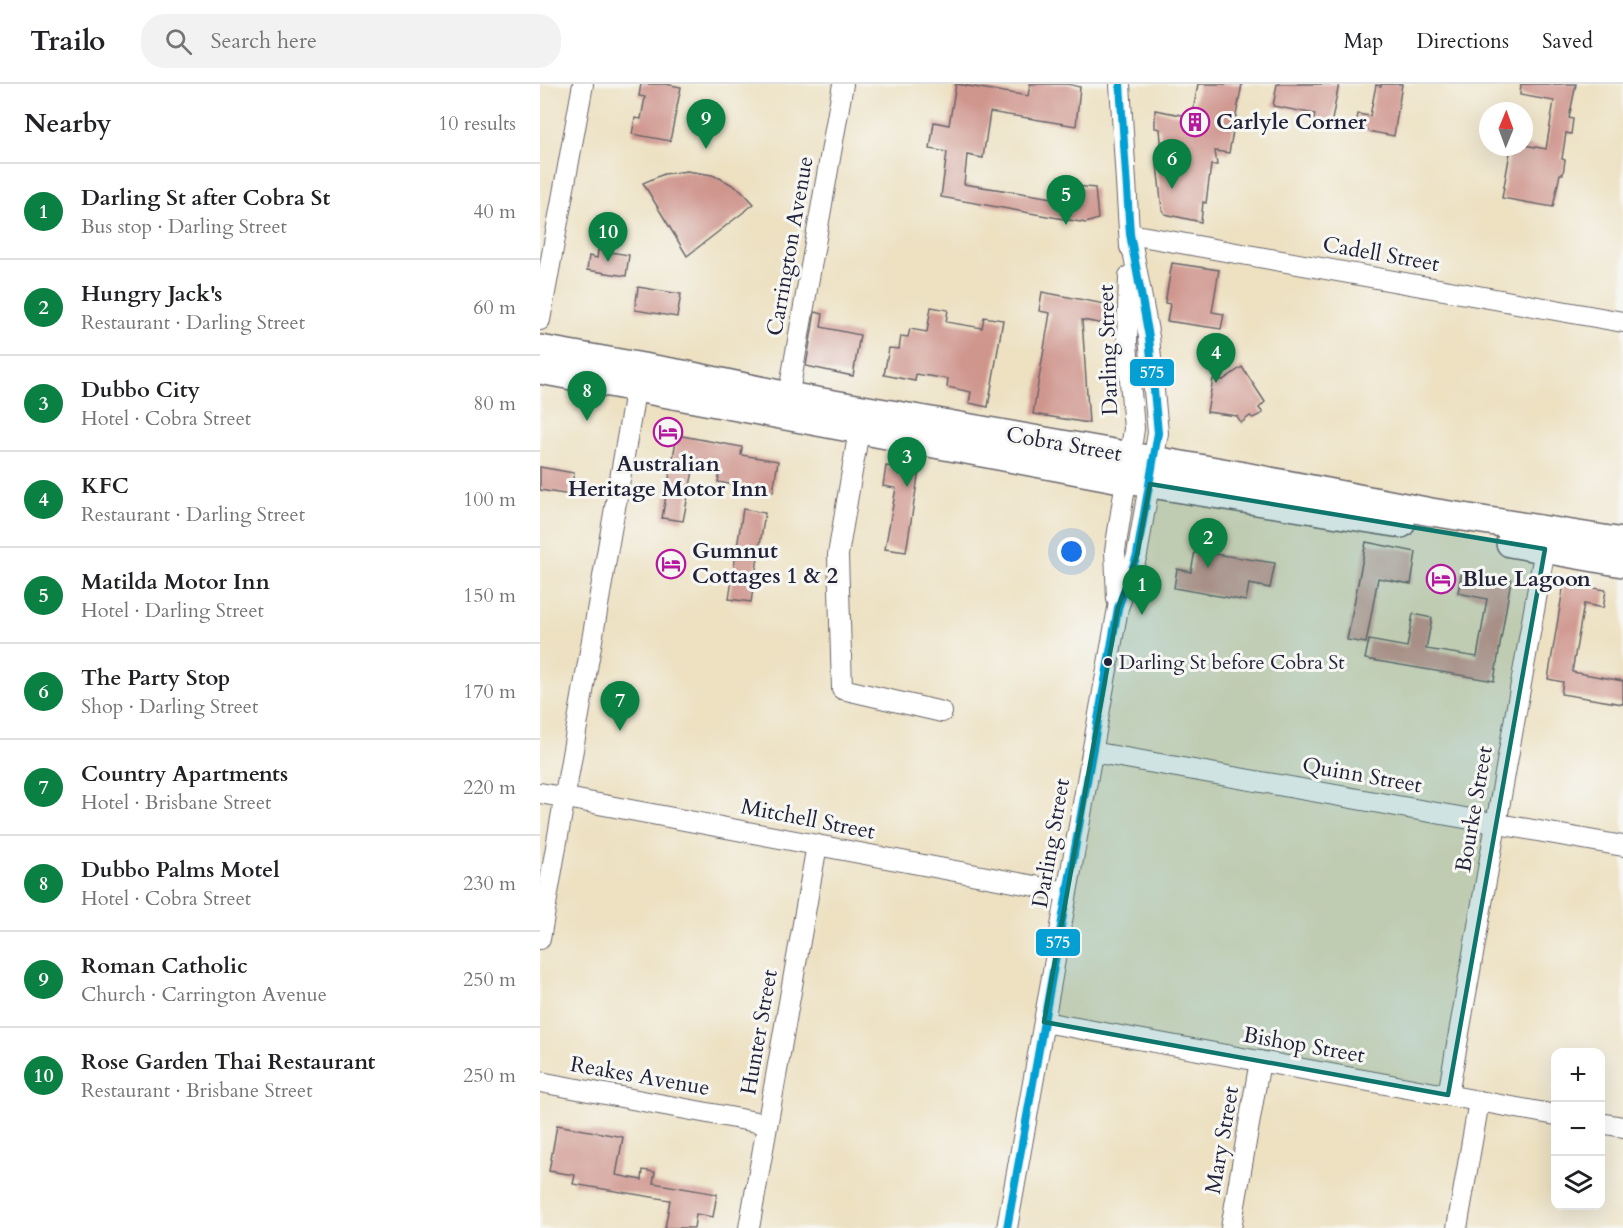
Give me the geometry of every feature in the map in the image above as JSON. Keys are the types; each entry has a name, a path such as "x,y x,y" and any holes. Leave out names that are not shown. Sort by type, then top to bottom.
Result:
{"highway":[{"name":"Cobra Street","path":"540,349 583,357 787,406 1140,470 1414,526 1547,540 1623,542"},
{"name":"Cobra Street","path":"540,370 635,388 787,406"},
{"name":"Cobra Street","path":"1547,540 1623,563"}],"street":[{"path":"540,320 583,84"},
{"name":"Carrington Avenue","path":"787,406 843,84"},
{"name":"Darling Street","path":"1007,1228 1118,608 1115,551 1140,470 1158,433 1149,337 1130,234 1120,84"},
{"name":"Cadell Street","path":"1130,234 1623,322"},
{"path":"540,939 635,388 632,375 626,371 583,357"},
{"path":"860,420 838,555 842,689 942,712"},
{"name":"Bourke Street","path":"1448,1095 1547,540"},
{"name":"Quinn Street","path":"1092,752 1623,846"},
{"name":"Mitchell Street","path":"540,793 1067,892"},
{"name":"Hunter Street","path":"748,1228 817,844"},
{"name":"Bishop Street","path":"1044,1022 1551,1114"},
{"name":"Mary Street","path":"1231,1228 1260,1061"},
{"name":"Reakes Avenue","path":"540,1082 767,1124"},
{"path":"1457,1228 1479,1101"},
{"path":"1605,1124 1623,1127"}],"highlighted area":[{"path":"1150,484 1545,549 1448,1095 1044,1022 1118,608 1137,555"}],"building":[{"path":"641,84 681,87 670,141 632,134 635,118 641,119 645,97 639,96"},
{"path":"956,84 1028,96 1030,84 1068,84 1080,87 1076,126 990,112 983,158 967,155 964,184 1078,202 1077,186 1095,188 1098,219 1086,223 941,197 947,152 930,149 934,122 949,125"},
{"path":"1198,84 1242,84 1229,153 1215,151 1217,165 1211,165 1201,222 1165,214 1162,210 1157,164 1163,164 1160,129 1155,128 1155,110 1192,117"},
{"path":"1277,84 1339,84 1331,125 1313,122 1315,114 1273,106"},
{"path":"1381,84 1402,84 1394,136 1355,129 1358,114 1370,116 1376,85 1381,86"},
{"path":"1521,84 1576,84 1569,118 1573,119 1571,134 1566,133 1562,159 1565,160 1563,174 1560,174 1553,207 1502,198 1509,156 1533,156 1533,147 1546,149 1554,101 1520,95"},
{"path":"687,171 722,179 741,190 754,204 687,256 643,183 664,174"},
{"path":"598,250 629,255 626,276 587,270 589,256 597,258"},
{"path":"1172,263 1219,270 1212,312 1224,314 1221,329 1167,321 1170,304 1165,303"},
{"path":"638,287 681,294 677,317 635,310"},
{"path":"1042,292 1105,304 1105,324 1082,320 1089,423 1033,414 1050,313 1039,311"},
{"path":"931,307 948,310 946,322 982,328 984,317 1003,320 988,407 969,403 971,392 947,387 948,379 916,374 915,381 884,375 889,348 899,349 901,336 908,337 910,329 927,332"},
{"path":"815,312 823,314 821,327 860,335 853,376 806,366"},
{"path":"1242,367 1265,402 1259,408 1263,413 1253,418 1250,416 1241,423 1237,416 1207,412 1213,379 1223,380"},
{"path":"677,435 742,447 741,455 778,461 773,492 718,482 721,466 695,461 683,521 662,518"},
{"path":"886,466 919,471 906,552 885,549 896,488 883,486"},
{"path":"540,467 574,473 570,495 540,490"},
{"path":"743,509 765,513 751,602 729,599"},
{"path":"1366,542 1416,552 1411,584 1378,578 1366,643 1347,640"},
{"path":"1195,551 1275,563 1270,588 1249,584 1246,601 1174,588 1177,569 1191,572"},
{"path":"1462,571 1511,579 1494,681 1365,659 1369,640 1407,647 1413,614 1432,618 1426,649 1477,657 1487,599 1458,593"},
{"path":"1564,583 1606,590 1603,608 1584,604 1572,672 1623,681 1623,704 1561,694 1563,682 1548,679"},
{"path":"557,1125 623,1137 616,1175 642,1180 643,1170 655,1172 653,1183 717,1194 713,1217 696,1214 694,1228 665,1228 670,1200 573,1184 575,1175 549,1171"}],"transit line":[{"name":"575","path":"1007,1228 1118,608 1137,555 1158,433 1149,337 1130,234 1120,84"}],"place":[{"name":"Carlyle Corner","path":"1195,122"},
{"name":"Roman Catholic","path":"706,149"},
{"name":"The Party Stop","path":"1172,189"},
{"name":"Matilda Motor Inn","path":"1066,225"},
{"name":"Rose Garden Thai Restaurant","path":"608,262"},
{"name":"KFC","path":"1216,383"},
{"name":"Dubbo Palms Motel","path":"587,421"},
{"name":"Australian Heritage Motor Inn","path":"668,432"},
{"name":"Dubbo City","path":"907,487"},
{"name":"Gumnut Cottages 1 & 2","path":"671,564"},
{"name":"Hungry Jack's","path":"1208,568"},
{"name":"Blue Lagoon","path":"1441,579"},
{"name":"Darling St after Cobra St","path":"1142,615"},
{"name":"Darling St before Cobra St","path":"1108,662"},
{"name":"Country Apartments","path":"620,731"}]}
